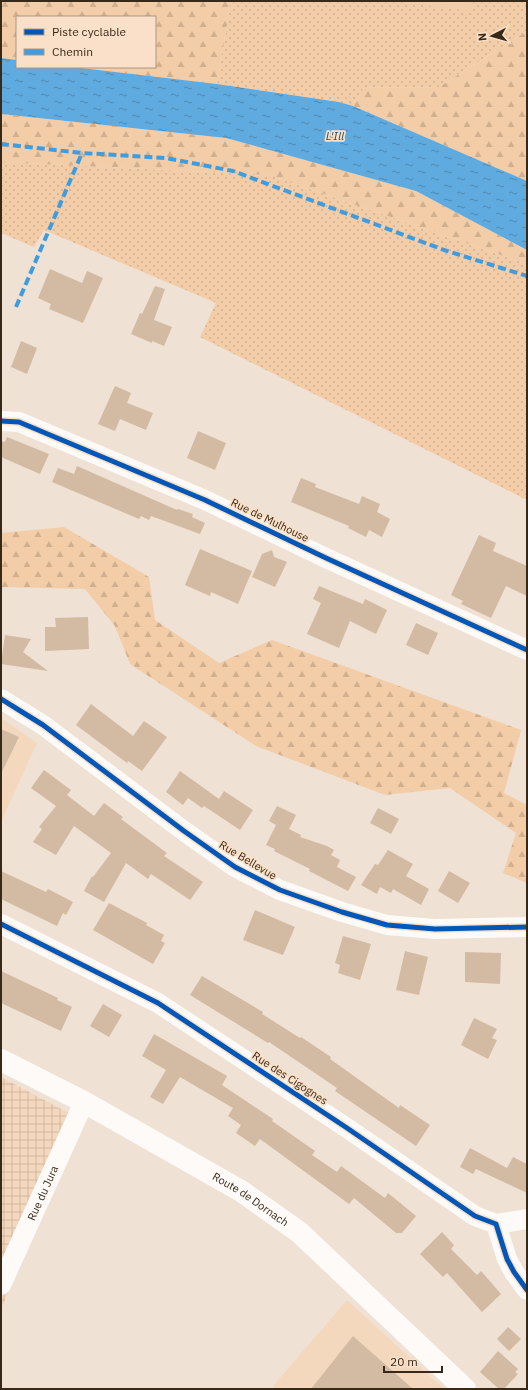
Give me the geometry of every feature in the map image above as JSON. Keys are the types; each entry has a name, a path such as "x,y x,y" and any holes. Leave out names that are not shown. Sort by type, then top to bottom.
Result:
{"main road":[{"name":"Route de Dornach","path":"1,1060 84,1102 241,1191 299,1232 465,1389"}],"street":[{"name":"Rue de Mulhouse","path":"1,421 19,422 205,500 326,558 527,650"},
{"name":"Rue Bellevue","path":"1,700 43,725 184,831 236,867 280,890 342,912 387,925 435,929 527,927"},
{"name":"Rue des Cigognes","path":"1,924 158,1003 347,1128 475,1216 496,1224"},
{"name":"Rue du Jura","path":"1,1285 84,1102"},
{"path":"527,1219 496,1224 507,1259 527,1290"}],"shaded area":[{"path":"1,718 37,743 1,822"},
{"path":"1,1077 82,1120 1,1309"},
{"path":"347,1300 444,1389 276,1389 273,1386"}],"green space":[{"path":"1,1 231,1 217,84 81,68 156,68 156,16 16,16 16,60 1,58"},
{"path":"231,1 527,1 527,31 439,87 364,88 353,106 339,102 217,84"},
{"path":"394,1 472,1 470,11"},
{"path":"527,31 527,181 353,106 364,88 439,87"},
{"path":"1,114 226,138 416,191 527,250 527,264 269,175 1,162"},
{"path":"1,162 269,175 527,264 527,500 200,337 216,303 44,230 34,247 1,233"},
{"path":"64,527 149,577 155,620 219,663 272,640 521,730 504,793 527,805 527,883 503,873 516,833 450,788 385,795 256,746 130,664 115,626 85,589 1,587 1,533"}],"water":[{"name":"L'Ill","path":"1,58 16,60 16,68 81,68 217,84 339,102 353,106 527,181 527,250 416,191 226,138 1,114"}],"building":[{"path":"50,269 82,283 87,271 103,278 83,323 49,309 51,304 38,298"},
{"path":"155,286 165,289 154,320 172,327 164,346 152,341 152,343 131,334 140,313 142,314"},
{"path":"21,341 37,348 27,374 11,367"},
{"path":"115,386 131,393 127,403 153,413 146,430 120,419 115,431 98,424"},
{"path":"198,431 226,443 215,470 187,458"},
{"path":"7,437 49,454 40,474 1,457 1,441 5,442"},
{"path":"77,466 177,510 178,509 193,514 192,517 205,523 200,534 151,516 149,520 141,516 139,519 52,482 58,468 74,474"},
{"path":"301,478 316,484 315,487 359,504 362,496 380,504 377,512 390,519 382,537 369,530 366,537 348,528 349,526 291,502"},
{"path":"479,535 496,543 493,551 527,566 527,596 506,586 491,618 461,604 463,601 451,595"},
{"path":"200,549 252,571 238,604 211,592 210,596 185,585"},
{"path":"272,550 274,557 287,562 275,587 252,577 262,554"},
{"path":"319,586 363,604 365,599 387,610 376,634 350,621 339,648 307,634 321,603 313,599"},
{"path":"88,617 89,649 45,651 45,627 56,627 55,618"},
{"path":"416,623 438,633 428,655 406,645"},
{"path":"5,635 31,639 23,652 48,671 1,664"},
{"path":"91,704 133,736 144,721 167,737 142,771 128,761 127,763 76,725"},
{"path":"1,729 19,737 1,774"},
{"path":"44,770 71,790 67,795 94,816 104,803 123,817 121,819 167,853 164,856 203,882 190,900 151,874 148,879 126,863 104,902 84,891 92,876 93,877 111,853 74,826 56,855 33,842 42,829 39,827 56,806 31,788"},
{"path":"180,771 219,799 224,791 253,810 240,830 204,806 202,808 188,798 183,805 166,792"},
{"path":"277,806 296,815 289,829 301,835 300,837 327,846 334,850 331,855 340,860 337,867 356,877 348,891 309,871 310,869 274,851 275,849 266,845 276,825 269,821"},
{"path":"378,808 399,819 391,834 370,823"},
{"path":"388,850 413,864 406,876 429,889 421,905 393,889 391,893 380,887 377,894 361,885 375,864 378,865"},
{"path":"1,871 46,892 48,889 73,902 66,915 63,913 57,926 1,899"},
{"path":"449,871 470,883 458,903 438,891"},
{"path":"109,903 147,923 146,925 164,935 161,941 165,943 153,964 93,930"},
{"path":"255,910 295,927 283,955 243,940"},
{"path":"343,936 371,944 360,980 338,973 340,965 335,963"},
{"path":"405,951 428,957 419,995 396,990"},
{"path":"465,952 501,953 500,984 465,982"},
{"path":"1,971 58,998 57,1000 72,1007 61,1031 1,1003"},
{"path":"202,976 263,1012 262,1014 331,1057 330,1059 399,1108 400,1105 430,1125 416,1146 335,1091 337,1088 269,1042 268,1043 190,995"},
{"path":"103,1004 122,1015 109,1037 90,1026"},
{"path":"474,1018 497,1029 492,1038 497,1040 488,1059 461,1045"},
{"path":"154,1034 227,1076 222,1085 273,1119 272,1121 315,1151 312,1155 337,1172 341,1166 385,1198 388,1193 416,1216 402,1233 396,1233 354,1198 349,1204 260,1139 255,1146 236,1133 241,1125 228,1116 233,1108 180,1077 163,1104 150,1097 166,1070 142,1056"},
{"path":"470,1148 507,1168 513,1157 527,1164 527,1193 476,1169 473,1174 460,1167"},
{"path":"442,1232 454,1245 451,1249 477,1275 481,1271 501,1294 482,1312 447,1273 443,1277 420,1254"},
{"path":"508,1327 521,1339 509,1351 497,1339"},
{"path":"353,1336 413,1389 311,1389"},
{"path":"498,1351 518,1369 515,1372 518,1374 504,1389 499,1389 480,1372"}],"marked path":[{"path":"1,144 82,153 166,158 233,171 444,250 527,276"},
{"path":"16,307 82,153"}],"cycle path":[{"path":"1,421 19,422 205,500 326,558 527,650"},
{"path":"1,699 43,725 184,831 235,867 280,890 342,912 387,925 435,929 527,927"},
{"path":"1,924 158,1003 347,1128 475,1216 496,1224 507,1259 527,1290"}]}
